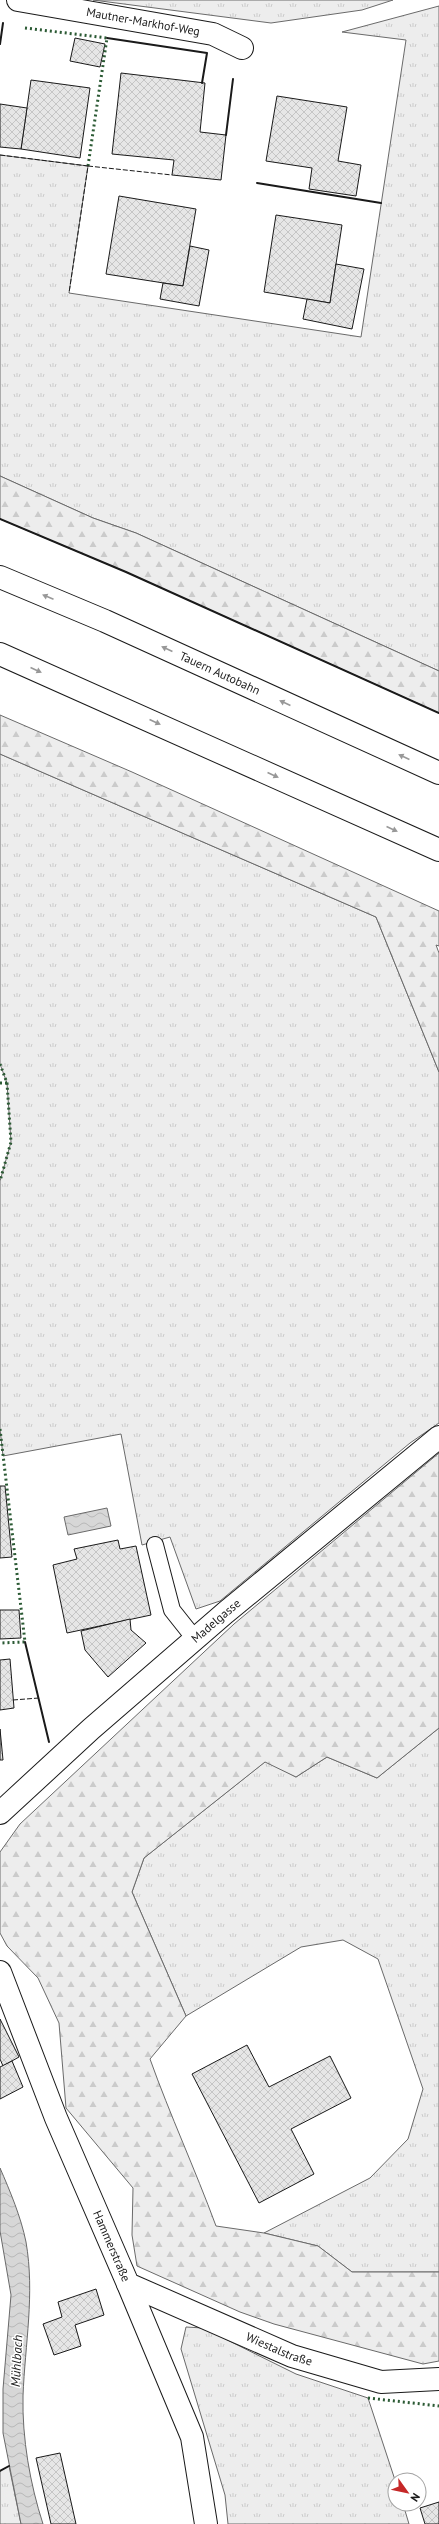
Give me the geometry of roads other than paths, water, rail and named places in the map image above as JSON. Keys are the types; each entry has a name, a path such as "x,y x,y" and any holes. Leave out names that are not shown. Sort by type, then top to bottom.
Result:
{"main road":[{"name":"Mautner-Markhof-Weg","path":"18,0 213,34 242,48"},
{"name":"Tauern Autobahn","path":"0,577 105,621 439,773"},
{"path":"0,654 439,850"},
{"name":"Madelgasse","path":"0,1813 90,1728 439,1437"},
{"name":"Hammerstraße","path":"0,1972 56,2118 192,2437 206,2524"},
{"name":"Wiestalstraße","path":"128,2284 292,2356 380,2382 439,2379"}],"lane":[{"path":"155,1545 172,1610 195,1640"}],"water":[{"path":"107,1508 111,1526 68,1535 64,1517"},
{"name":"Mühlbach","path":"0,2168 21,2223 29,2261 30,2300 23,2412 25,2444 28,2461 34,2493 43,2524 21,2524 3,2433 3,2389 11,2295 0,2231"}]}
